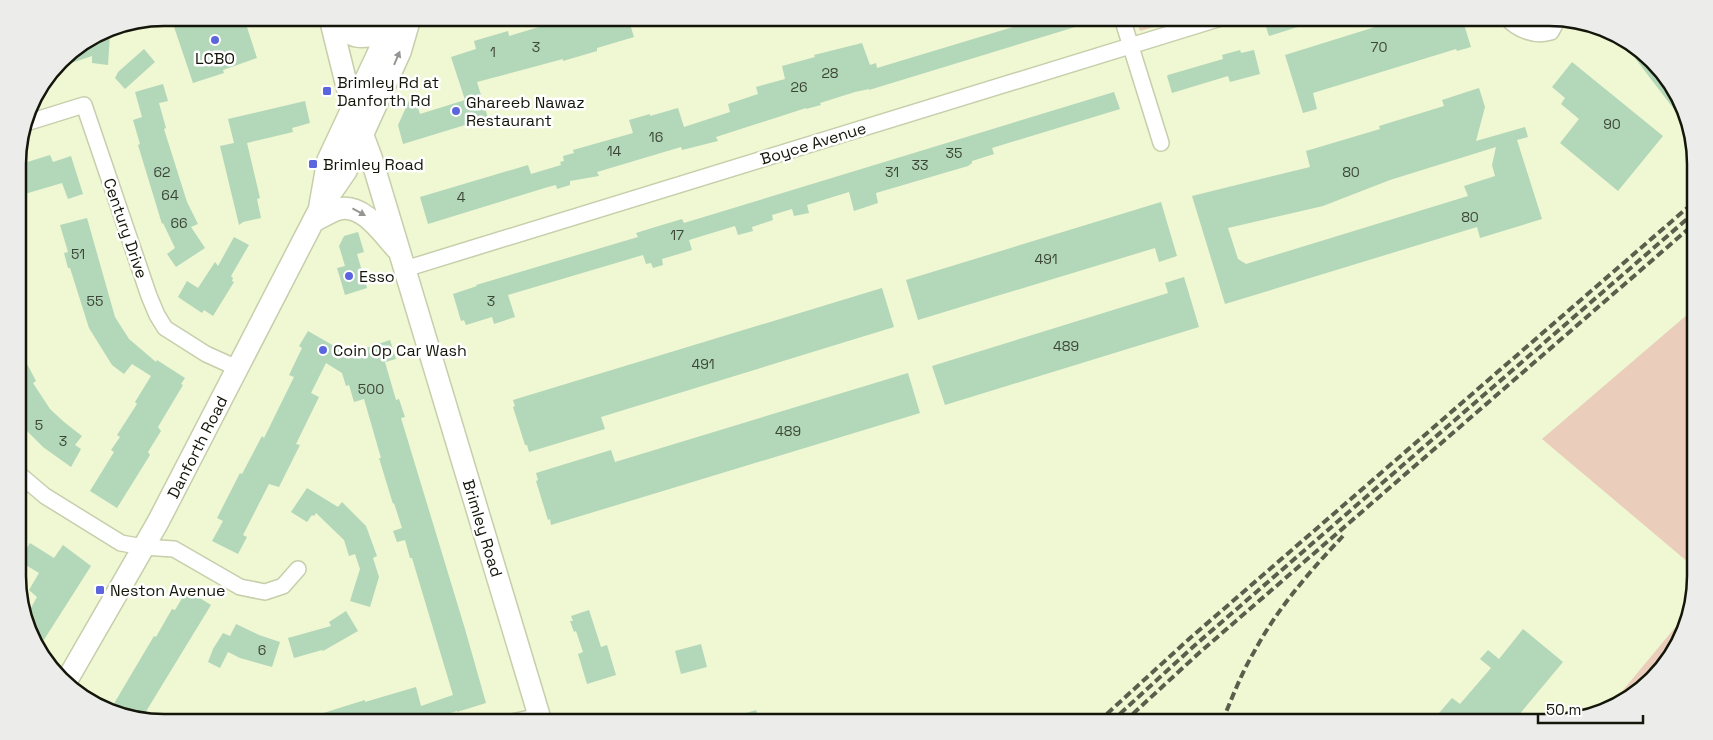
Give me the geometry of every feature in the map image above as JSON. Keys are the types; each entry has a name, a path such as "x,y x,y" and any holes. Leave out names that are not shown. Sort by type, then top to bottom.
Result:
{"main road":[{"name":"Brimley Road","path":"334,26 352,108 363,134 538,714"},
{"path":"339,26 345,32 363,38 389,26"},
{"name":"Danforth Road","path":"317,215 328,160 392,26"},
{"name":"Danforth Road","path":"70,675 162,514 317,215 346,172 400,52 408,26"},
{"path":"317,215 338,209 353,208 366,216 402,261"}],"street":[{"path":"1124,26 1161,143"},
{"name":"Boyce Avenue","path":"402,261 1194,26"},
{"path":"1516,26 1530,34 1545,34 1551,32 1554,27"},
{"name":"Century Drive","path":"34,121 84,105 157,315 165,328 177,336 206,354 237,368"},
{"path":"26,481 45,496 121,543 143,548 174,549 240,587 265,592 283,586 298,570"}],"shaded area":[{"path":"1138,26 1157,26 1140,31"},
{"path":"1687,315 1687,561 1542,439"},
{"path":"1677,625 1668,645 1658,660 1633,685 1619,695"}],"building":[{"name":"LCBO","path":"174,26 247,26 257,58 223,70 224,73 193,83"},
{"path":"542,26 631,26 634,37 563,61 563,59 477,82 488,118 403,144 398,125 413,92 420,114 465,100 451,57 476,49 474,41 508,31 509,36"},
{"path":"1016,26 1079,26 869,90 855,92 820,103 821,105 806,108 716,137 718,141 682,150 681,147 597,172 599,176 570,181 570,185 557,189 556,185 548,187 428,224 420,197 528,165 531,174 561,165 560,162 564,161 563,156 574,153 573,150 633,133 629,120 650,114 650,116 678,108 684,127 730,112 728,104 758,94 756,87 785,79 782,66 815,57 814,55 862,43 870,65 876,63 877,68"},
{"path":"1266,26 1301,26 1269,36"},
{"path":"1378,26 1464,26 1471,47 1457,51 1456,49 1313,93 1317,109 1303,113 1285,55"},
{"path":"110,38 108,65 92,63 92,56 69,64 95,45"},
{"path":"144,49 155,62 125,89 115,78 118,72"},
{"path":"1240,50 1241,53 1254,50 1260,74 1230,82 1228,76 1172,93 1168,75 1223,59 1222,55"},
{"path":"1632,54 1658,80 1676,112"},
{"path":"1572,62 1663,136 1618,191 1560,143 1579,119 1561,104 1565,98 1552,87"},
{"path":"163,84 168,101 159,103 166,128 164,129 187,202 198,224 191,227 205,248 176,267 167,254 175,248 162,224 138,145 140,144 133,120 142,117 135,92"},
{"path":"1479,88 1485,107 1476,141 1525,127 1528,137 1517,140 1542,219 1480,238 1477,227 1225,304 1192,196 1310,167 1306,151 1380,129 1379,126 1444,106 1442,100","holes":["1496,147 1492,165 1495,176 1464,186 1468,196 1246,264 1238,259 1228,228 1323,206 1390,180"]},
{"path":"1114,92 1120,109 992,148 994,154 972,161 968,166 876,193 878,203 854,211 849,192 807,205 809,213 794,216 792,209 772,215 773,220 752,227 753,231 738,235 735,226 689,240 692,250 662,259 663,265 653,268 651,263 646,264 643,255 508,295 515,317 494,324 492,317 466,325 464,320 461,321 453,294 476,285 638,237 636,233 652,228 682,219 684,223"},
{"path":"305,101 310,123 292,128 293,132 247,143 260,198 257,199 261,218 243,222 239,225 220,146 234,143 228,119"},
{"path":"50,155 53,162 71,156 83,194 68,199 62,183 27,193 27,162"},
{"path":"1161,202 1177,256 1159,262 1155,248 918,320 906,280"},
{"path":"87,218 115,317 129,339 156,362 157,360 185,378 181,384 183,385 158,427 161,431 148,452 150,455 117,508 90,491 114,452 111,450 120,437 117,435 137,404 135,402 151,376 132,364 124,374 112,365 89,328 70,268 68,268 64,253 68,252 60,225"},
{"path":"358,232 364,252 357,254 367,288 345,295 337,268 345,266 339,246 344,236"},
{"path":"234,237 249,245 231,276 234,282 213,316 204,310 202,313 178,297 187,281 198,288 215,262 218,266"},
{"path":"1184,277 1199,327 945,405 932,366 1168,293 1165,283"},
{"path":"882,288 894,327 601,417 605,429 529,452 527,445 525,445 513,407 515,406 513,400"},
{"path":"308,331 348,354 390,340 396,359 385,362 396,400 399,399 405,417 401,418 486,703 448,714 321,714 416,687 421,706 453,695 412,558 410,558 405,540 397,542 393,531 402,528 379,458 381,458 364,399 354,402 349,385 346,386 342,373 326,363 311,393 319,397 296,444 300,445 279,487 269,484 243,535 247,537 238,554 212,541 223,521 217,518 240,473 242,474 262,436 264,438 294,377 289,375 302,348 299,346"},
{"path":"27,363 36,381 33,383 50,409 82,436 75,445 81,449 71,467 43,447 26,430"},
{"path":"908,373 920,413 551,525 550,519 548,520 536,481 538,480 536,473 611,450 615,462"},
{"path":"307,488 338,507 342,502 366,526 377,556 373,558 379,577 370,607 350,601 360,569 355,554 349,556 344,540 316,513 307,522 291,512"},
{"path":"30,543 54,558 63,545 91,566 43,641 30,609 37,597 29,590 39,573 26,565 26,549"},
{"path":"187,590 211,605 146,712 114,704 154,636 156,637 172,609 175,610"},
{"path":"589,610 601,647 607,645 616,675 587,684 578,654 583,652 576,631 574,632 570,621 573,621 571,616"},
{"path":"346,611 358,631 323,651 294,658 288,638 331,626 329,622"},
{"path":"236,624 280,642 272,667 240,658 228,652 220,668 208,662 213,649 223,633 230,636"},
{"path":"1523,629 1563,662 1520,713 1439,713 1452,698 1460,704 1491,668 1480,659 1488,650 1499,659"},
{"path":"701,644 707,667 681,674 675,651"},
{"path":"756,710 757,714 744,714"}],"railway":[{"path":"1108,713 1189,639 1687,208"},
{"path":"1120,713 1194,646 1687,219"},
{"path":"1133,713 1199,653 1687,230"},
{"path":"1226,713 1245,669 1263,636 1306,577 1343,536"}],"place":[{"name":"LCBO","path":"215,40"},
{"name":"Brimley Rd at Danforth Rd","path":"327,91"},
{"name":"Ghareeb Nawaz Restaurant","path":"456,111"},
{"name":"Brimley Road","path":"313,164"},
{"name":"Esso","path":"349,276"},
{"name":"Coin Op Car Wash","path":"323,350"},
{"name":"Neston Avenue","path":"100,590"}]}
